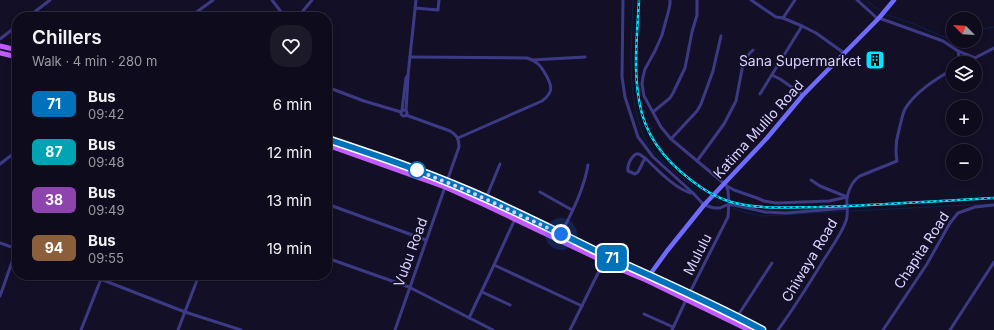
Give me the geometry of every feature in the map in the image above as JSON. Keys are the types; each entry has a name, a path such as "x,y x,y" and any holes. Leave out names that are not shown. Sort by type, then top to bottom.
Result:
{"main road":[{"name":"Katima Mulilo Road","path":"646,280 704,205 767,138 803,95 881,16 894,0"},
{"path":"0,46 12,49"},
{"path":"0,53 12,56"},
{"path":"332,140 446,185 749,330"},
{"path":"332,147 486,198 650,275 762,330"}],"street":[{"path":"34,12 50,0"},
{"path":"197,12 213,0"},
{"path":"302,12 312,0"},
{"path":"406,115 408,75 416,0"},
{"path":"415,8 438,10 439,0"},
{"path":"623,0 622,77 626,97 638,137 653,157 704,205 720,208 729,204 765,212 786,213 847,208"},
{"path":"670,0 662,35 658,46 645,69 642,90 653,112 671,139 725,184 734,190 764,201 776,203 829,201 847,197"},
{"path":"653,112 670,98 685,68 697,15 697,0"},
{"path":"783,18 795,0"},
{"path":"857,0 881,16 943,41 958,51 971,56"},
{"path":"273,1 281,12"},
{"path":"753,1 776,17 783,18 816,33 844,53"},
{"path":"760,94 802,26"},
{"path":"0,39 12,30"},
{"path":"671,139 697,111 701,104 713,71 721,36"},
{"path":"980,56 994,48"},
{"path":"697,161 724,124 736,101 743,64 753,50"},
{"path":"958,51 959,56"},
{"path":"408,75 406,78 401,111 402,115 450,130 458,138 542,101 547,98 550,93 550,84 542,68 538,63 527,58 410,57"},
{"path":"532,60 585,57"},
{"path":"847,197 856,178 897,161 895,153 896,138 906,108 920,91 946,74"},
{"path":"772,75 803,95"},
{"path":"332,89 364,101 401,111 404,109 406,110"},
{"name":"Vubu Road","path":"395,330 459,147 458,138"},
{"path":"645,158 638,172 634,174 628,171 628,166 633,156 639,154 645,158 678,187 693,193"},
{"path":"0,164 12,155"},
{"path":"486,198 500,164"},
{"path":"561,234 583,183 588,165"},
{"path":"811,180 820,186 847,197"},
{"path":"725,184 728,191 729,204"},
{"path":"540,192 572,210"},
{"name":"Chiwaya Road","path":"778,330 796,305 845,222 848,214 847,197"},
{"name":"Mululu","path":"689,294 728,217 729,204"},
{"name":"Chapita Road","path":"882,330 927,264 950,223 958,213 975,207 994,205"},
{"path":"332,206 426,240"},
{"path":"469,318 515,219"},
{"path":"0,243 12,247"},
{"path":"332,260 410,287 493,330"},
{"path":"570,330 604,261"},
{"path":"950,330 994,262"},
{"path":"0,296 12,263"},
{"path":"737,317 772,263"},
{"path":"494,265 582,306"},
{"path":"81,330 101,280"},
{"path":"104,280 185,312 241,330"},
{"path":"178,330 196,280"},
{"path":"482,292 510,305"},
{"path":"644,314 672,328 686,300"},
{"path":"480,330 482,325"}],"waterway":[{"path":"633,0 631,46 633,92 635,107 643,135 649,146 663,162 690,184 706,194"},
{"path":"866,0 882,12"},
{"path":"884,14 909,22 946,38"},
{"path":"982,29 994,27"},
{"path":"715,199 722,203"},
{"path":"850,211 991,204"},
{"path":"732,208 764,216 845,211"}],"railway":[{"path":"639,0 636,43 636,72 639,100 646,126 651,137 665,156 682,173 709,192 720,198 742,205 775,208 994,198"}],"bus line":[{"name":"71","path":"332,141 403,165 468,191 650,275 762,330"}],"place":[{"name":"Sana Supermarket","path":"875,60"}],"route":[{"path":"417,170 502,206 561,234"}]}
